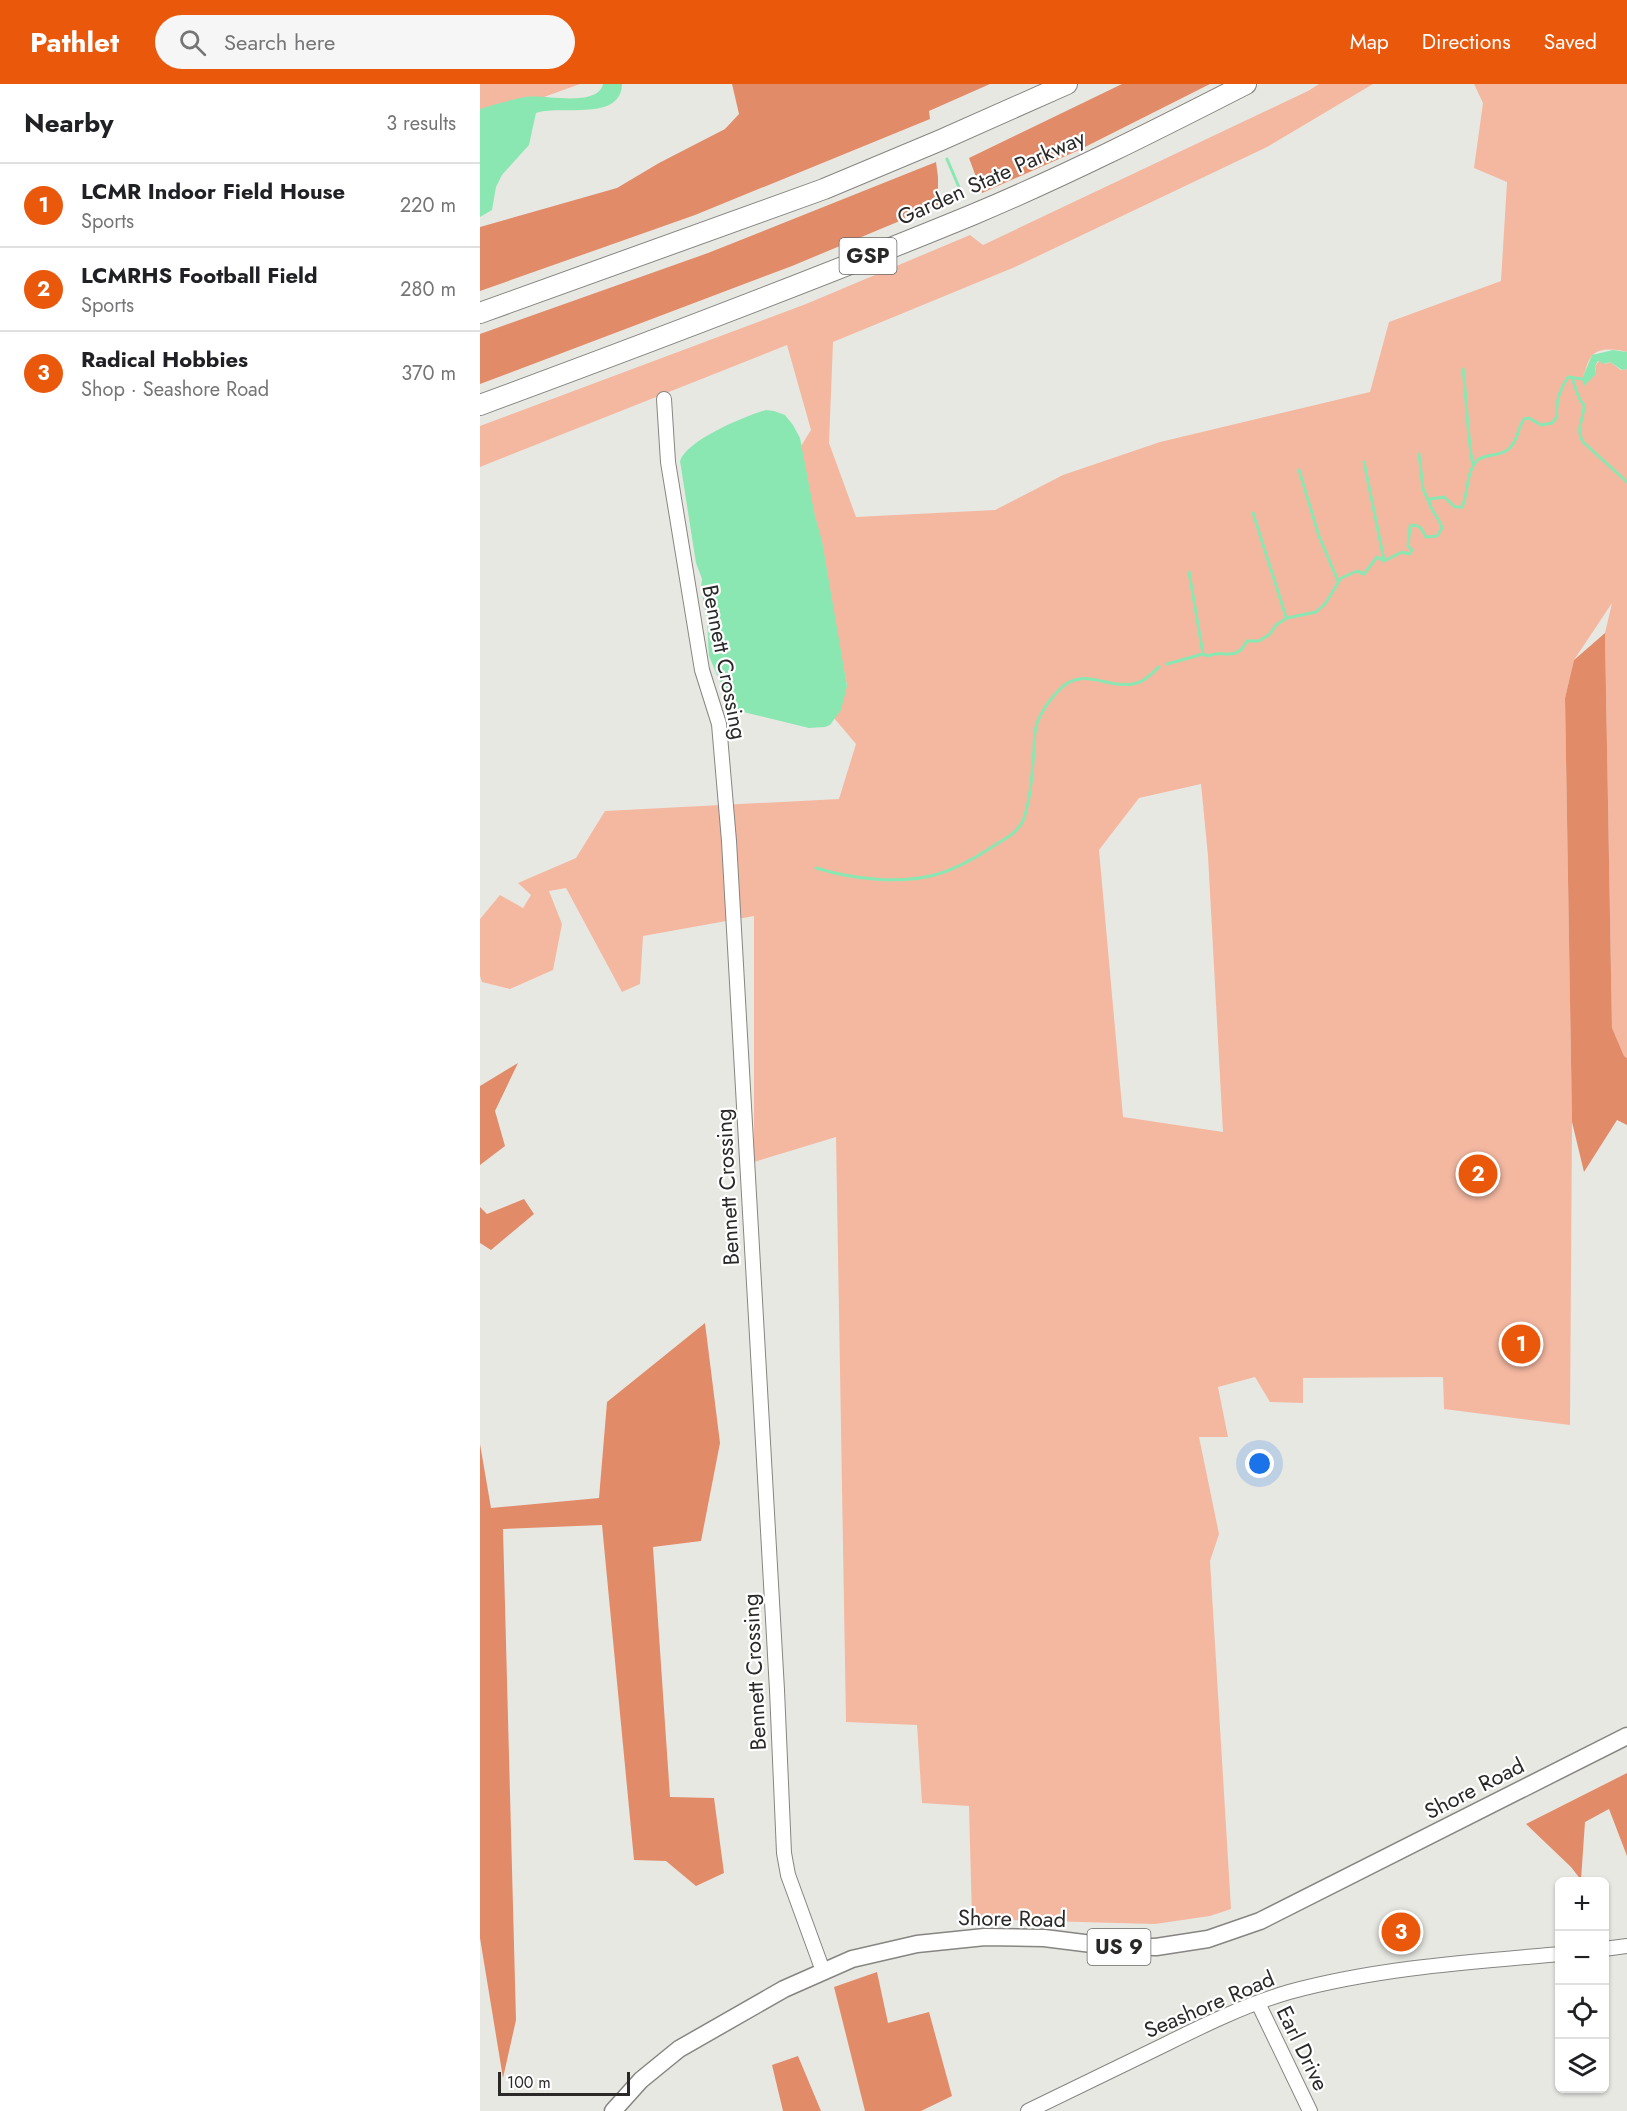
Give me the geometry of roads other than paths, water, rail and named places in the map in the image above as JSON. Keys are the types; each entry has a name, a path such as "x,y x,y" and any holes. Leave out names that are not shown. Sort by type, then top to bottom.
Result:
{"highway":[{"path":"480,313 824,189 1067,84"},
{"name":"Garden State Parkway","path":"480,405 784,290 973,214 1157,129 1246,84"}],"main road":[{"name":"Shore Road","path":"617,2110 641,2080 679,2049 784,1989 852,1959 888,1949 946,1940 1015,1937 1108,1946 1156,1947 1223,1935 1260,1921 1627,1736"}],"street":[{"name":"Bennett Crossing","path":"664,399 668,462 702,670 719,724 729,841 772,1590 784,1853 788,1875 823,1971"},
{"path":"1609,1948 1627,1946"},
{"name":"Seashore Road","path":"1028,2111 1206,2025 1287,1993 1354,1977 1444,1965 1555,1954"},
{"name":"Earl Drive","path":"1258,2003 1310,2111"}],"waterway":[{"path":"947,159 964,199"},
{"path":"1463,369 1473,466"},
{"path":"1167,664 1203,654 1208,656 1233,654 1238,652 1247,641 1259,641 1270,634 1276,625 1287,618 1316,612 1325,604 1341,578 1357,571 1364,574 1377,557 1384,561 1402,552 1409,554 1412,550 1408,546 1410,526 1415,525 1421,528 1426,537 1437,536 1442,528 1430,506 1430,499 1444,497 1455,507 1462,507 1469,476 1476,462 1483,457 1502,453 1510,448 1524,419 1529,418 1541,425 1552,423 1557,417 1559,396 1568,377 1582,379"},
{"path":"1572,378 1578,396 1584,405 1580,428 1583,442 1627,482"},
{"path":"1419,454 1423,489 1429,502"},
{"path":"1364,462 1384,560"},
{"path":"1299,470 1319,536 1338,581"},
{"path":"1253,513 1286,617"},
{"path":"1189,572 1203,654"},
{"path":"816,868 861,878 893,880 938,874 974,858 1012,834 1022,823 1030,793 1036,726 1044,709 1060,689 1078,679 1127,685 1137,683 1159,667"}],"place":[{"name":"LCMRHS Football Field","path":"1478,1174"},
{"name":"LCMR Indoor Field House","path":"1521,1344"},
{"name":"Radical Hobbies","path":"1401,1932"}]}
